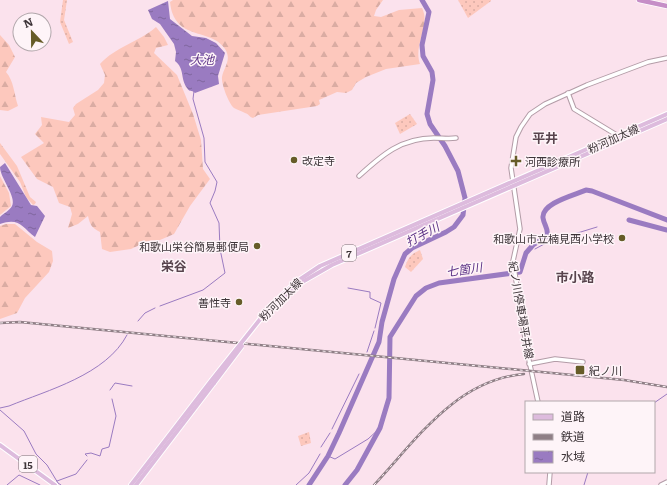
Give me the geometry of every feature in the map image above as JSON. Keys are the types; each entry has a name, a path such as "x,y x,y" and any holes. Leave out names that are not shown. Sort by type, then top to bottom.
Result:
{"highway":[{"path":"639,0 667,6"}],"main road":[{"name":"粉河加太線","path":"621,137 667,114"},
{"name":"粉河加太線","path":"131,485 270,309 296,282 320,266 621,137 667,119"},
{"name":"粉河加太線","path":"136,485 213,382"},
{"name":"15","path":"0,445 56,485"}],"street":[{"name":"紀ノ川停車場平井線","path":"583,362 555,359 529,364 512,257 519,234 520,222 513,184 511,161 521,127 530,114 537,108 568,93 648,62 667,58"},
{"path":"568,93 574,108 621,137"},
{"path":"359,176 381,156 403,143 437,138 456,138"},
{"path":"529,364 538,401"},
{"path":"550,473 550,485"},
{"path":"661,485 667,482"}],"green space":[{"path":"63,0 67,0 64,20 73,42 69,44 60,22"},
{"path":"173,0 383,0 374,16 381,17 399,10 422,8 424,22 418,57 420,64 386,69 366,77 356,83 352,90 346,93 337,92 319,100 320,104 317,106 258,115 253,118 234,108 226,94 222,80 228,60 225,49 219,42 185,29 178,23 173,15 170,2"},
{"path":"458,0 491,0 491,1 468,18"},
{"path":"156,27 168,45 156,48 154,53 177,75 193,114 201,140 203,169 210,179 190,206 174,234 160,240 148,241 131,249 110,252 102,249 100,232 92,226 88,216 78,224 68,228 72,214 70,207 59,203 53,187 37,179 21,157 44,143 35,134 42,125 41,117 69,122 75,115 73,108 76,104 98,90 104,83 105,75 100,64 113,53 142,37"},
{"path":"0,35 9,45 15,57 6,72 12,84 18,106 8,111 0,110"},
{"path":"410,114 417,124 400,134 395,123"},
{"path":"0,143 17,166 30,197 36,202 35,204 33,205 26,197 20,182 0,154"},
{"path":"0,176 9,193 11,206 0,215"},
{"path":"15,224 37,242 52,251 53,261 49,272 25,298 17,313 0,319 0,226"},
{"path":"420,250 423,259 411,272 405,267 406,264 414,253"},
{"path":"309,432 311,443 301,446 298,436"}],"water":[{"name":"大池","path":"168,1 170,19 192,36 206,38 216,43 225,53 218,76 219,84 195,93 187,88 180,67 175,61 176,52 174,44 160,24 152,19 148,10"},
{"path":"5,163 31,205 37,206 45,216 35,237 16,222 6,222 0,224 0,217 12,206 13,202 0,167"}],"waterway":[{"name":"打手川","path":"309,485 328,456 379,342 382,322 394,279 405,254 412,248 454,227 463,215 465,198 458,171 445,146 430,124 427,114 433,80 432,72 423,56 422,45 429,12 422,0"},
{"path":"160,306 203,290 225,273 220,249 219,223 210,203 217,182 205,162 204,138 193,99 194,91"},
{"name":"七箇川","path":"345,485 357,470 380,428 389,398 390,337 416,296 426,288 439,283 520,272 526,253 533,245 547,236 543,218 547,208 560,200 586,190 667,220"},
{"path":"629,220 667,230"},
{"path":"535,249 548,242 597,227"},
{"path":"348,288 370,292 370,298 381,303 375,328"},
{"path":"138,321 145,313 155,308"},
{"path":"367,352 374,331"},
{"path":"0,408 58,387 91,371 118,349 127,335"},
{"path":"332,429 359,374"},
{"path":"110,390 115,383 132,386"},
{"path":"655,402 667,394"},
{"path":"87,456 85,454 91,453 100,456 102,449 109,447 116,416 112,399"},
{"path":"0,410 24,431 36,454 47,465 58,483 61,485"},
{"path":"328,456 335,459 368,439 380,428"},
{"path":"321,447 330,433"},
{"path":"296,485 309,473 320,454"},
{"path":"57,481 76,474 87,460"},
{"path":"584,485 588,473"},
{"path":"7,485 19,475 40,485"}],"railway":[{"path":"0,323 20,322 624,380 667,387"},
{"path":"374,485 422,431 458,400 478,387 500,379 524,374"}],"place":[{"name":"改定寺","path":"294,160"},
{"name":"河西診療所","path":"516,161"},
{"name":"和歌山市立楠見西小学校","path":"622,238"},
{"name":"和歌山栄谷簡易郵便局","path":"257,246"},
{"name":"善性寺","path":"239,302"},
{"name":"紀ノ川","path":"580,370"}],"district":[{"name":"平井","path":"545,137"},
{"name":"栄谷","path":"174,265"},
{"name":"市小路","path":"575,276"}]}
